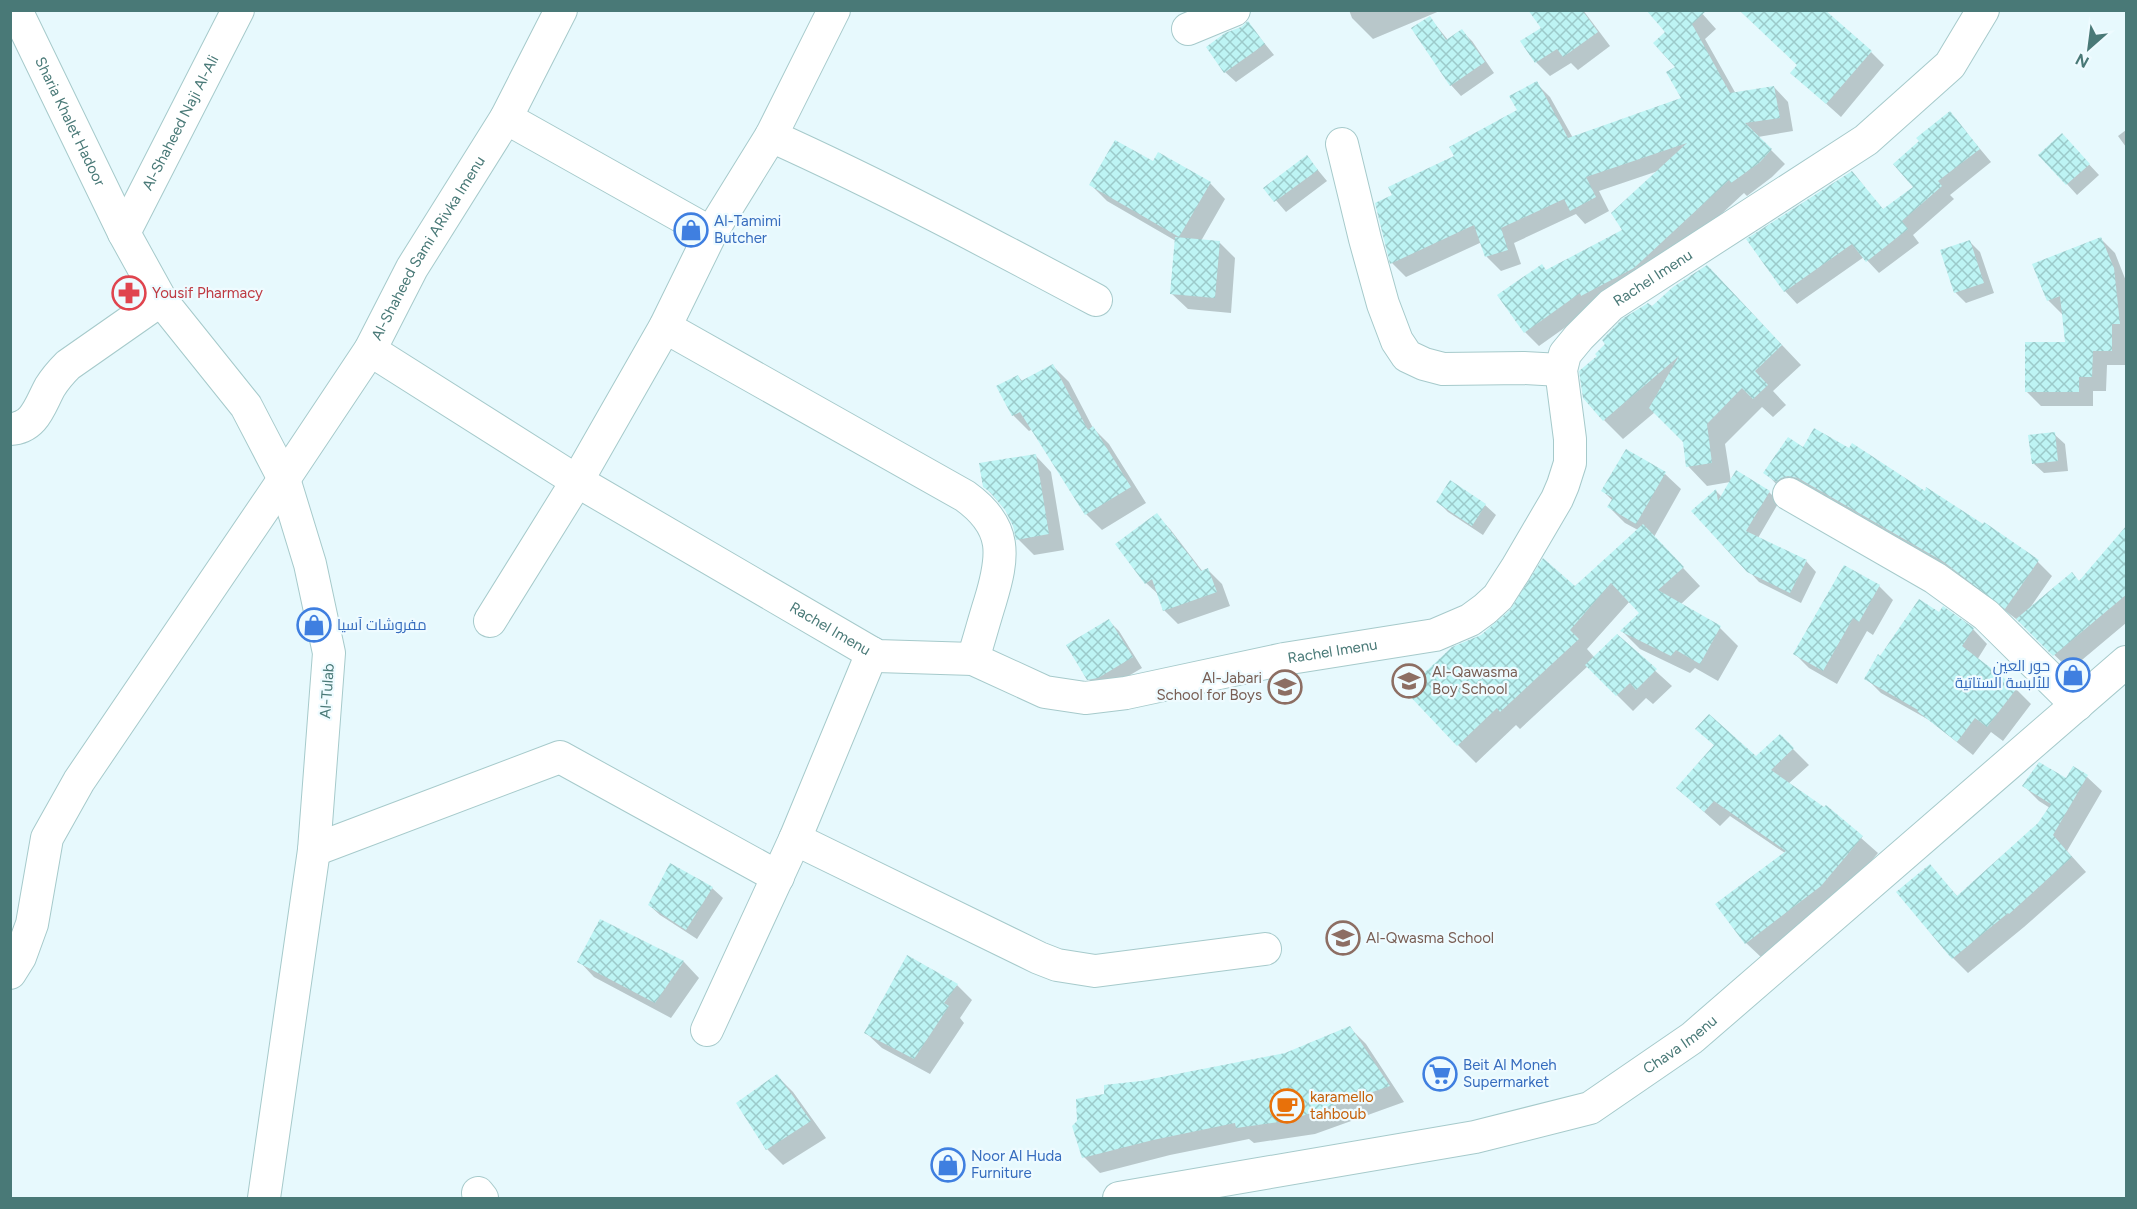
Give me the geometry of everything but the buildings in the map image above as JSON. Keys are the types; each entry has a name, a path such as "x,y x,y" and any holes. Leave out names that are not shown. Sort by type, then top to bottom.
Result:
{"street":[{"name":"Sharia Khalet Hadoor","path":"16,10 124,233"},
{"name":"Al-Shaheed Naji Al-Ali","path":"124,233 238,10"},
{"name":"Al-Shaheed Sami ARivka Imenu","path":"10,973 20,957 32,924 47,838 74,790 370,350 412,268 506,118 561,10"},
{"path":"490,621 577,481 665,327 711,233 771,136 834,10"},
{"path":"1188,29 1234,10"},
{"name":"Rachel Imenu","path":"370,350 577,481 877,656 973,659 1045,692 1065,696 1095,697 1125,693 1284,659 1435,635 1462,625 1498,597 1563,485 1570,463 1570,439 1561,370 1565,354 1578,337 1611,305 1866,140 1950,65 1983,10"},
{"path":"506,118 711,233"},
{"path":"771,136 837,165 1096,300"},
{"path":"1342,144 1383,304 1397,341 1407,356 1443,369 1561,370"},
{"name":"Al-Tulab","path":"124,233 161,300 246,406 284,479 310,564 329,653 314,850 264,1198"},
{"path":"10,429 22,427 30,422 54,382 68,365 161,300"},
{"path":"665,327 965,496 988,516 999,541 1000,568 973,659"},
{"path":"1789,494 1935,578 1986,615 2076,705"},
{"path":"707,1030 795,839 872,653"},
{"name":"Chava Imenu","path":"1119,1198 1475,1137 1590,1108 1692,1038 2127,662"},
{"path":"314,850 560,757 778,877"},
{"path":"795,839 1039,958 1066,967 1095,971 1114,970 1265,949"}],"place":[{"name":"Al-Tamimi Butcher","path":"691,230"},
{"name":"Yousif Pharmacy","path":"129,293"},
{"name":"مفروشات آسيا","path":"314,625"},
{"name":"حور العين للألبسة الستاتية","path":"2073,675"},
{"name":"Al-Qawasma Boy School","path":"1409,681"},
{"name":"Al-Jabari School for Boys","path":"1285,687"},
{"name":"Al-Qwasma School","path":"1343,938"},
{"name":"Beit Al Moneh Supermarket","path":"1440,1074"},
{"name":"karamello tahboub","path":"1287,1106"},
{"name":"Noor Al Huda Furniture","path":"948,1165"}]}
